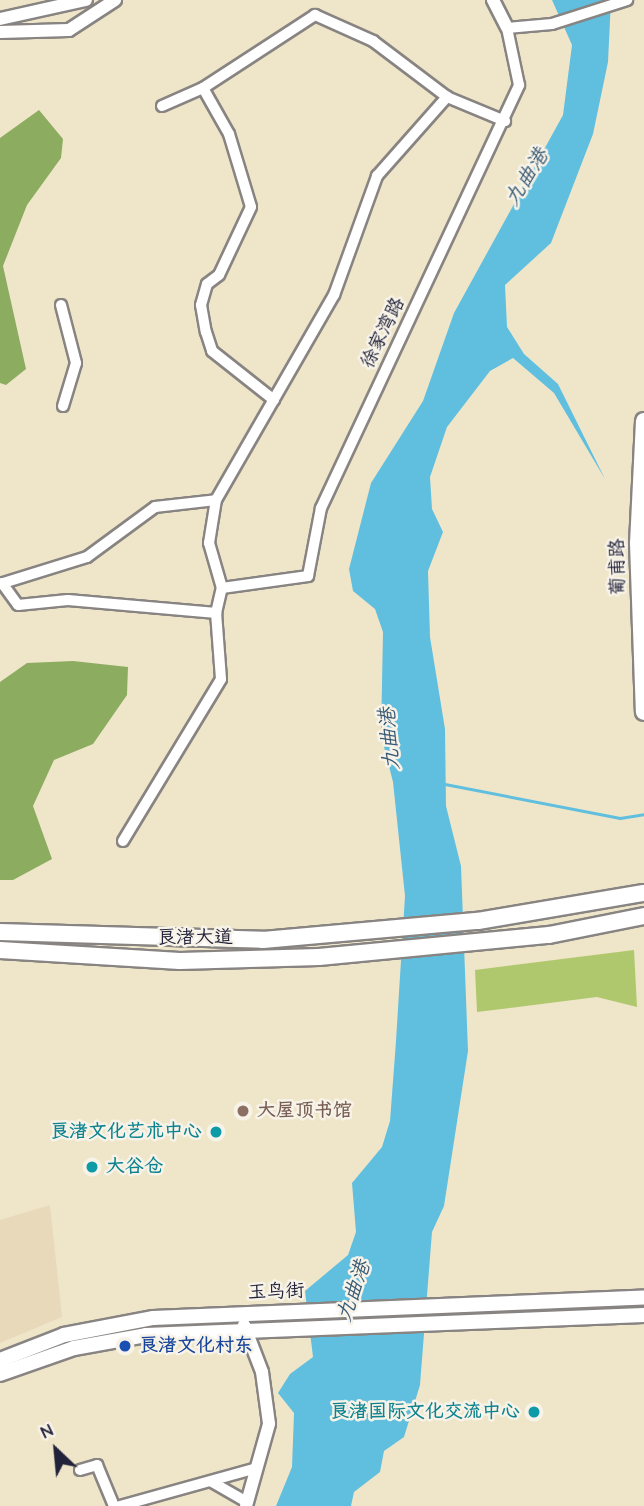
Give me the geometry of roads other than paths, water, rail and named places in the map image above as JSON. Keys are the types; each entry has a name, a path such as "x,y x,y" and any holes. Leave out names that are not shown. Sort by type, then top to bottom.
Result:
{"main road":[{"name":"葡甫路","path":"644,421 638,543 644,712"},
{"name":"良渚大道","path":"0,932 209,940 388,931 478,921 644,893"},
{"name":"良渚大道","path":"0,950 180,961 390,951 483,942 644,916"},
{"name":"玉鸟街","path":"0,1360 99,1327 244,1313 644,1297"},
{"name":"玉鸟街","path":"0,1374 122,1337 244,1329 289,1330 644,1315"}],"street":[{"path":"0,19 86,0"},
{"path":"0,32 69,30 115,0"},
{"name":"徐家湾路","path":"222,588 308,576 321,508 505,121 519,85 507,28 493,0"},
{"name":"徐家湾路","path":"501,0 511,18 507,28"},
{"path":"507,28 552,24 625,1"},
{"path":"162,106 203,88 315,15 373,41 447,97 505,121"},
{"path":"203,88 229,134 251,207 225,266 207,284 201,305 206,332 212,351 274,400"},
{"path":"122,841 221,679 216,613 222,588 209,543 216,500 334,295 377,176 447,97"},
{"path":"61,305 76,363 63,406"},
{"path":"216,500 155,508 87,557 1,583 18,605 68,600 216,613"},
{"path":"212,1482 246,1504 269,1424 262,1372 244,1329 244,1313"},
{"path":"80,1470 97,1465 117,1506 257,1468"}],"water":[{"name":"九曲港","path":"552,0 611,0 608,62 593,134 551,243 505,285 507,327 524,354 558,384 605,479 554,393 513,358 490,371 447,427 430,477 432,509 443,532 428,571 430,637 445,729 446,806 461,866 468,1051 444,1206 432,1232 420,1385 404,1437 384,1451 380,1472 354,1492 351,1506 276,1506 292,1467 294,1413 278,1393 290,1374 313,1357 305,1291 348,1255 356,1232 352,1183 382,1147 390,1121 405,896 393,782 381,735 383,632 375,609 353,591 349,569 371,483 423,401 454,313 563,115 572,45"}],"waterway":[{"path":"445,784 620,818 644,814"}],"place":[{"name":"大屋顶书馆","path":"243,1111"},
{"name":"良渚文化艺术中心","path":"216,1132"},
{"name":"大谷仓","path":"92,1167"},
{"name":"良渚文化村东","path":"125,1346"},
{"name":"良渚国际文化交流中心","path":"534,1412"}]}
